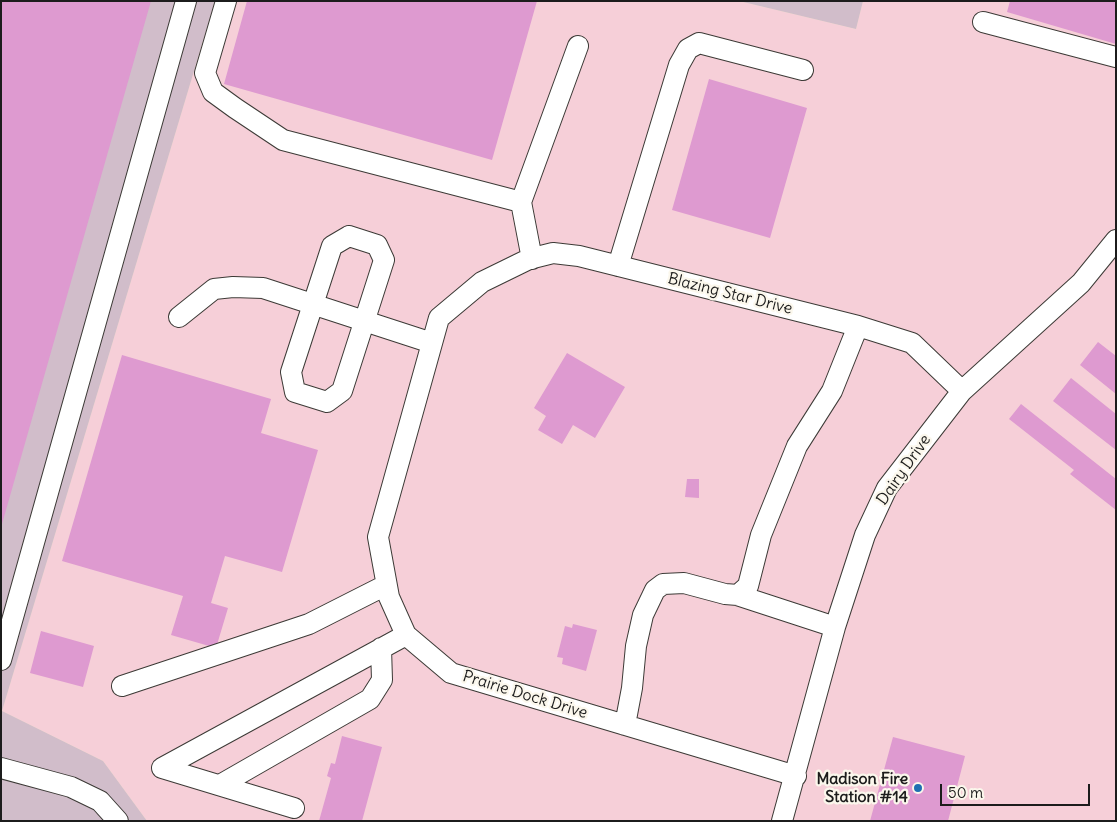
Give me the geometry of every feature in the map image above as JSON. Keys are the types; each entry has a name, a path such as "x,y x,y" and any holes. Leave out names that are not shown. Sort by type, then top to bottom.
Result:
{"street":[{"path":"1,660 186,1"},
{"path":"226,1 205,74 212,92 235,108 283,140 521,202"},
{"path":"983,22 1116,57"},
{"path":"618,266 679,65 688,49 699,43 804,70"},
{"path":"532,259 521,202 578,46"},
{"path":"350,236 378,245 384,260 364,321 342,391 327,402 295,392 291,372 332,246 350,236"},
{"name":"Dairy Drive","path":"782,821 796,776 835,627 865,535 876,508 906,463 962,392 1082,283 1116,240"},
{"name":"Blazing Star Drive","path":"482,282 532,259 553,253 579,256 858,326 912,343 962,392"},
{"name":"Prairie Dock Drive","path":"482,282 439,318 378,537 389,596 406,635 450,673 796,776"},
{"path":"179,318 214,289 233,287 264,288 432,343"},
{"path":"737,595 748,586 761,535 797,446 832,391 858,326"},
{"path":"625,725 643,615 655,590 663,584 684,583 725,594 737,595 835,627"},
{"path":"122,686 309,624 386,585"},
{"path":"294,808 162,768 406,635"},
{"path":"220,785 370,698 382,680 381,648"},
{"path":"1,768 70,787 100,801 118,821"}],"shaded area":[{"path":"1,1 215,1 2,711 103,761 147,821 1,821"},
{"path":"215,1 739,1 856,29 863,1 1116,1 1116,821 147,821 103,761 2,711"},
{"path":"739,1 863,1 856,29"}],"building":[{"path":"1,1 151,1 2,524 1,524"},
{"path":"247,1 537,1 492,160 224,84"},
{"path":"1010,1 1116,1 1116,44 1007,12"},
{"path":"709,79 807,108 770,238 672,210"},
{"path":"1098,342 1116,356 1116,394 1080,365"},
{"path":"567,353 625,387 595,438 573,425 562,444 538,430 546,416 534,408"},
{"path":"122,355 271,399 261,433 318,450 282,572 225,556 211,603 228,608 216,648 171,635 183,596 62,561"},
{"path":"1071,378 1116,414 1116,450 1053,401"},
{"path":"1021,404 1116,479 1116,510 1070,474 1074,470 1009,419"},
{"path":"687,479 699,479 699,498 685,497"},
{"path":"573,624 597,630 586,671 562,664 563,658 557,657 565,626 572,628"},
{"path":"41,631 94,646 83,687 30,673"},
{"path":"342,736 382,747 362,821 319,821 331,778 327,776 331,763 335,764"},
{"name":"Madison Fire Station #14","path":"893,737 965,756 948,821 870,821"}],"place":[{"name":"Madison Fire Station #14","path":"918,788"}]}
